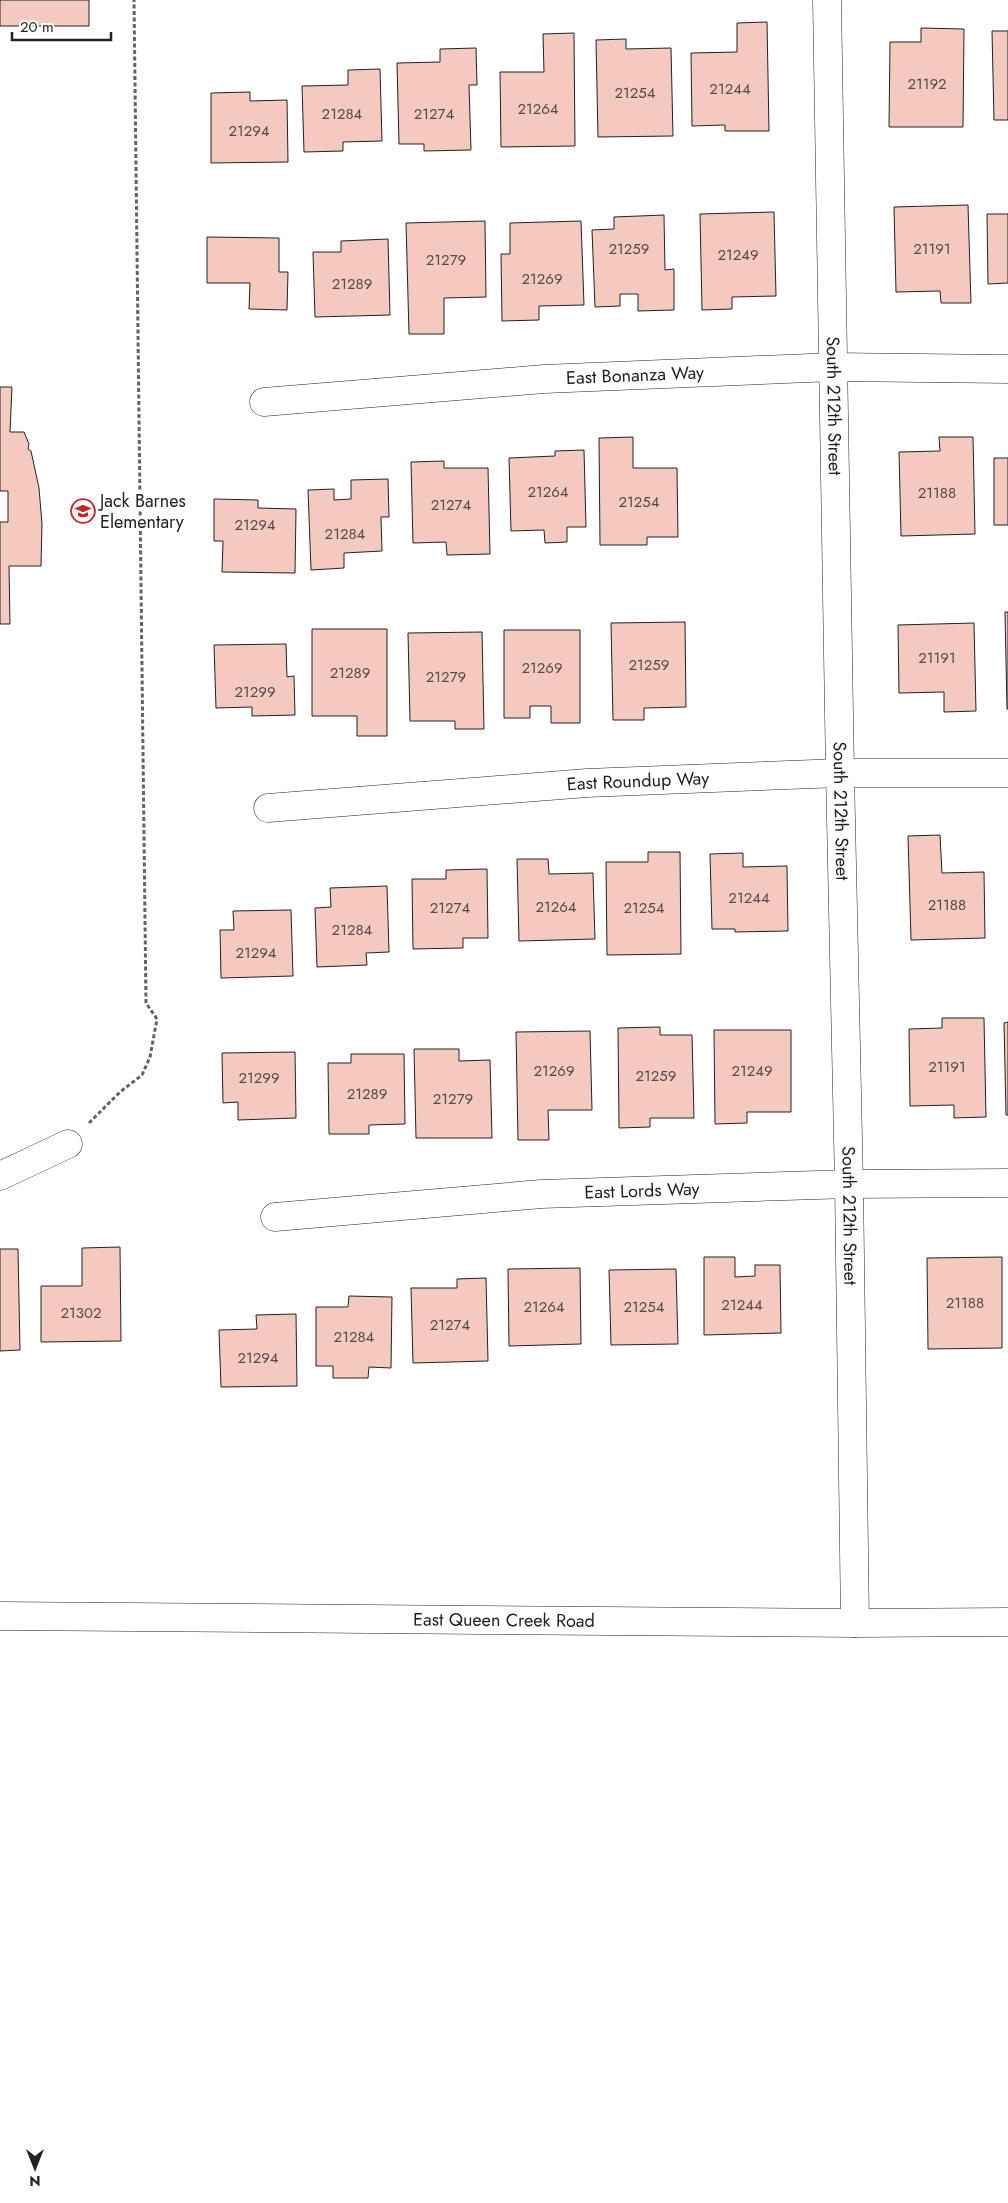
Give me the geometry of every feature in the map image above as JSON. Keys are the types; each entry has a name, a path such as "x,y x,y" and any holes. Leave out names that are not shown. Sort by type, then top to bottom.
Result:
{"street":[{"name":"South 212th Street","path":"827,0 840,773 850,1184 855,1623"},
{"name":"East Bonanza Way","path":"264,402 544,379 833,367 1008,369"},
{"name":"East Roundup Way","path":"268,808 587,783 840,773 1008,774"},
{"path":"0,1176 68,1144"},
{"name":"East Lords Way","path":"275,1217 541,1194 850,1184 1008,1183"},
{"name":"East Queen Creek Road","path":"0,1616 855,1623 1008,1622"}],"path":[{"path":"68,1144 120,1092 142,1075 150,1057 157,1019 146,1003 134,0"}],"building":[{"path":"0,0 89,0 89,26 0,26"},
{"path":"767,22 769,131 725,131 725,125 692,126 691,53 737,52 737,23"},
{"path":"921,28 964,29 963,127 889,127 890,42 921,42"},
{"path":"992,31 1008,31 1008,120 994,120"},
{"path":"574,33 575,146 501,147 500,72 544,72 543,34"},
{"path":"626,39 626,49 671,48 673,136 598,137 596,40"},
{"path":"476,48 477,85 469,85 471,150 424,151 424,144 399,144 397,63 440,62 440,49"},
{"path":"380,69 382,141 343,142 343,151 304,152 302,86 348,85 348,70"},
{"path":"250,92 250,101 287,100 288,162 211,163 211,93"},
{"path":"968,205 971,303 941,303 940,291 896,292 894,207"},
{"path":"774,212 776,296 732,297 732,309 702,310 700,214"},
{"path":"987,214 1008,214 1008,283 988,284"},
{"path":"664,215 665,270 674,269 674,310 638,311 638,294 620,294 620,306 595,307 592,230 614,229 614,217"},
{"path":"485,221 486,297 444,298 444,334 409,334 406,223"},
{"path":"581,221 584,305 539,306 539,320 502,321 501,254 510,254 510,223"},
{"path":"207,237 279,238 279,272 288,272 287,310 249,309 250,283 207,283"},
{"path":"388,239 390,315 315,317 313,252 341,252 341,241"},
{"path":"0,387 12,387 10,432 24,432 29,444 28,449 31,451 39,488 42,524 41,566 9,566 10,624 0,624 0,522 8,522 8,491 0,491"},
{"path":"633,437 633,468 677,468 678,537 647,537 647,545 600,545 599,438"},
{"path":"939,437 973,437 975,534 901,536 899,452 940,451"},
{"path":"584,450 586,527 567,527 567,542 545,543 544,530 511,531 509,458 555,456 555,451"},
{"path":"994,458 1008,458 1008,525 994,525"},
{"path":"444,461 444,468 488,468 490,554 447,555 446,542 413,543 411,462"},
{"path":"388,479 389,517 381,517 382,551 344,553 344,568 311,570 308,490 334,489 334,500 351,499 351,480"},
{"path":"214,499 258,500 258,508 296,509 295,573 222,572 223,541 214,541"},
{"path":"1005,612 1008,612 1008,709 1007,709"},
{"path":"685,622 686,707 644,708 644,720 613,720 611,623"},
{"path":"974,623 976,711 944,712 944,692 899,693 898,625"},
{"path":"312,629 387,629 387,736 357,736 357,716 312,716"},
{"path":"504,630 580,630 580,723 551,723 551,706 530,706 530,718 504,718"},
{"path":"482,632 484,729 455,729 455,721 410,721 408,633"},
{"path":"286,644 287,677 294,676 295,715 252,716 252,707 216,708 214,645"},
{"path":"940,835 942,873 984,872 985,938 911,940 908,836"},
{"path":"648,852 680,852 681,954 607,955 606,862 648,862"},
{"path":"743,853 743,867 787,866 788,931 735,932 735,929 712,929 710,854"},
{"path":"517,859 548,859 549,874 593,873 595,939 519,941"},
{"path":"487,869 488,938 463,938 463,948 413,949 412,879 446,879 446,870"},
{"path":"387,886 389,952 366,953 367,965 317,967 315,908 331,907 330,888"},
{"path":"291,910 293,976 221,978 220,930 234,930 233,911"},
{"path":"942,1018 984,1018 986,1117 954,1118 954,1105 910,1106 909,1029 942,1028"},
{"path":"1008,1022 1008,1115 1006,1115 1004,1023"},
{"path":"660,1027 660,1035 692,1035 694,1118 650,1118 650,1127 619,1128 618,1028"},
{"path":"714,1030 791,1030 791,1112 747,1112 747,1123 715,1124"},
{"path":"590,1031 592,1110 548,1110 549,1140 518,1140 516,1032"},
{"path":"414,1049 459,1049 459,1061 490,1060 492,1138 416,1138"},
{"path":"295,1052 296,1118 238,1120 238,1102 223,1103 222,1053"},
{"path":"351,1054 404,1054 405,1124 369,1125 369,1134 329,1134 328,1063 351,1063"},
{"path":"120,1247 121,1341 41,1342 41,1286 82,1286 82,1248"},
{"path":"0,1249 18,1249 20,1350 0,1351"},
{"path":"704,1257 735,1257 735,1277 755,1276 755,1265 780,1265 781,1333 704,1335"},
{"path":"1002,1257 1002,1348 928,1349 927,1258"},
{"path":"580,1268 581,1344 509,1346 508,1269"},
{"path":"676,1269 678,1344 611,1345 609,1270"},
{"path":"486,1278 488,1361 413,1363 411,1288 457,1288 457,1279"},
{"path":"349,1296 392,1297 391,1368 369,1367 368,1378 333,1378 333,1366 316,1366 316,1307 348,1307"},
{"path":"296,1314 297,1386 221,1387 219,1330 257,1329 256,1315"}],"place":[{"name":"Jack Barnes Elementary","path":"83,511"}]}
